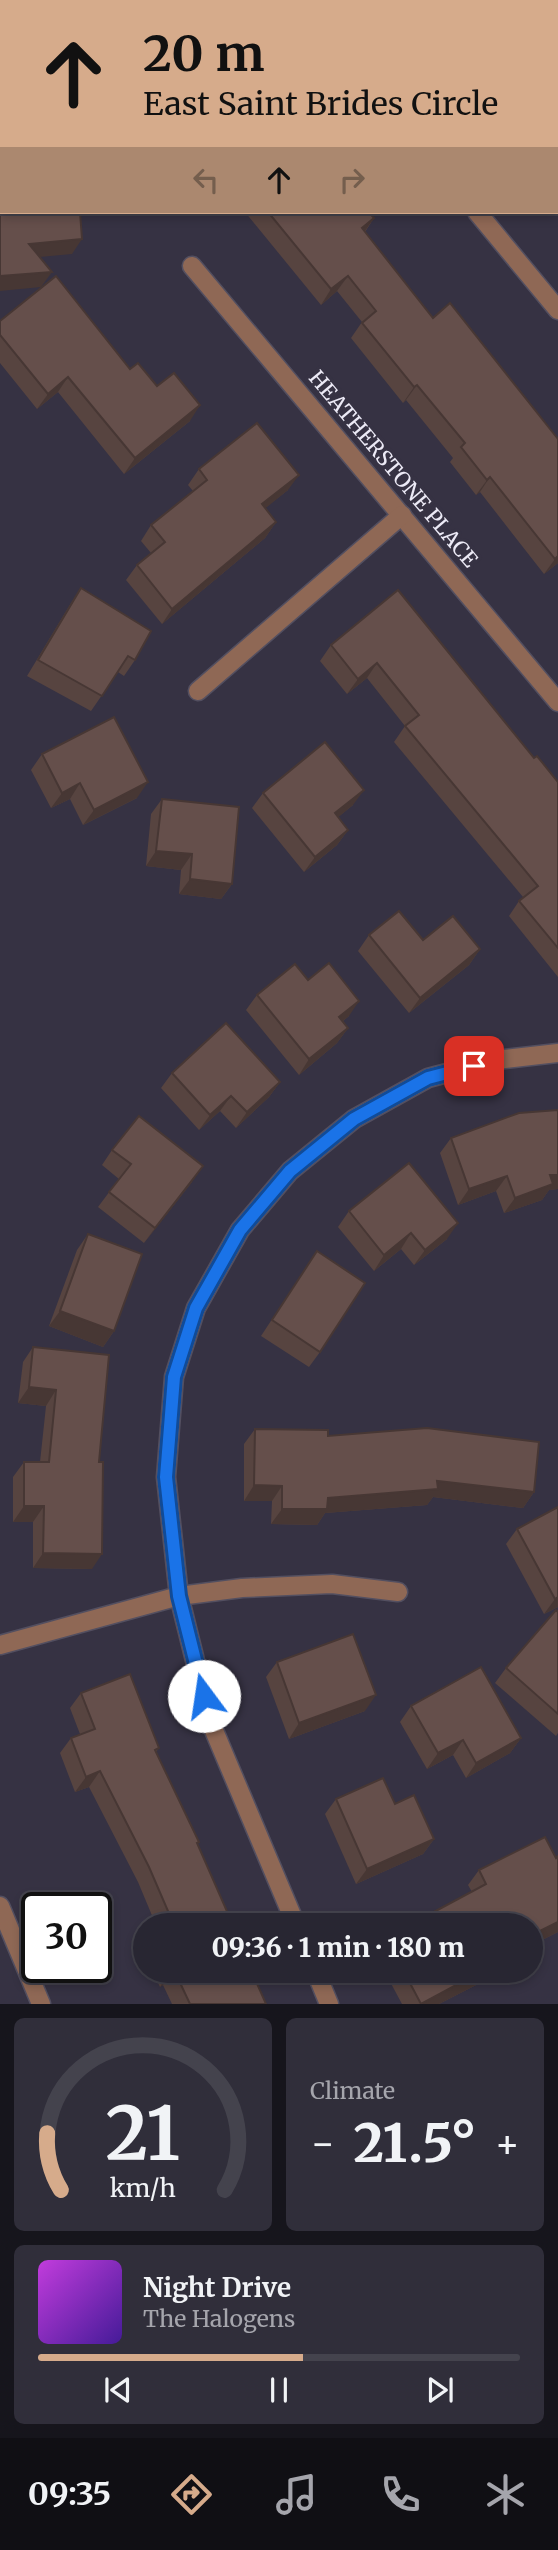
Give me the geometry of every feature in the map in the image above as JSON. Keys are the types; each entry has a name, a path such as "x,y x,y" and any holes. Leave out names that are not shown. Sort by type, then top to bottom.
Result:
{"street":[{"path":"479,214 558,310"},
{"name":"HEATHERSTONE PLACE","path":"192,266 558,702"},
{"path":"198,691 402,515"},
{"path":"291,1913 210,1721 179,1596 166,1477 174,1377 196,1308 240,1230 290,1171 354,1119 428,1078 496,1060 558,1053"},
{"path":"0,1645 179,1596 242,1588 332,1584 398,1592"},
{"path":"0,1906 41,2004"},
{"path":"320,1983 329,2004"}],"building":[{"path":"0,214 80,214 82,239 29,244 52,272 0,276"},
{"path":"270,214 371,214 374,218 362,228 433,318 450,303 558,439 558,556 555,559 490,477 487,480 461,447 465,443 417,385 414,387 362,323 376,311 348,276 331,289"},
{"path":"56,276 130,369 138,363 157,386 174,373 200,405 135,458 68,377 48,394 0,335 0,321"},
{"path":"257,423 299,475 262,504 276,522 172,609 137,565 165,542 151,525 207,480 199,469"},
{"path":"81,588 151,631 135,660 128,656 102,696 38,660"},
{"path":"398,590 534,758 537,756 558,782 558,948 519,901 538,886 405,726 419,715 377,663 358,679 331,645"},
{"path":"114,717 148,782 94,810 80,783 62,793 42,754"},
{"path":"325,742 364,790 335,813 348,830 315,857 263,793"},
{"path":"162,799 239,807 232,884 190,879 192,854 156,851"},
{"path":"399,911 423,940 453,916 480,949 420,998 369,935"},
{"path":"329,963 359,1001 339,1017 348,1028 309,1059 257,995 295,964 308,980"},
{"path":"226,1023 280,1082 247,1112 231,1096 210,1115 172,1073"},
{"path":"558,1110 558,1175 550,1175 553,1184 515,1198 507,1176 469,1189 451,1138 519,1113"},
{"path":"139,1116 203,1166 155,1228 109,1192 131,1164 112,1150"},
{"path":"409,1163 458,1223 425,1250 411,1233 384,1255 349,1211"},
{"path":"88,1234 142,1254 114,1331 60,1311"},
{"path":"317,1251 365,1283 320,1352 272,1320"},
{"path":"33,1347 109,1355 99,1462 103,1462 102,1554 43,1553 44,1506 24,1506 24,1462 49,1462 56,1390 29,1387"},
{"path":"427,1428 539,1442 534,1492 437,1481 438,1489 328,1498 327,1509 282,1509 282,1486 254,1485 255,1429 328,1430 328,1436"},
{"path":"558,1507 558,1597 555,1599 517,1529"},
{"path":"556,1610 558,1612 558,1714 506,1668"},
{"path":"353,1634 376,1695 299,1723 277,1662"},
{"path":"481,1667 521,1738 476,1763 463,1740 438,1753 411,1706"},
{"path":"130,1674 159,1748 155,1750 199,1842 197,1843 228,1913 169,1913 149,1867 100,1771 86,1777 71,1738 95,1729 81,1693"},
{"path":"383,1778 395,1804 414,1795 434,1839 367,1869 336,1799"},
{"path":"545,1837 556,1858 558,1856 558,1922 543,1930 543,1913 432,1913 486,1884 479,1870"},
{"path":"180,1983 257,1983 266,2004 190,2004"},
{"path":"410,1983 460,1983 421,2004"}],"route":[{"path":"204,1696 179,1596 166,1477 174,1377 196,1308 240,1230 290,1171 354,1119 428,1078 474,1066"}]}
